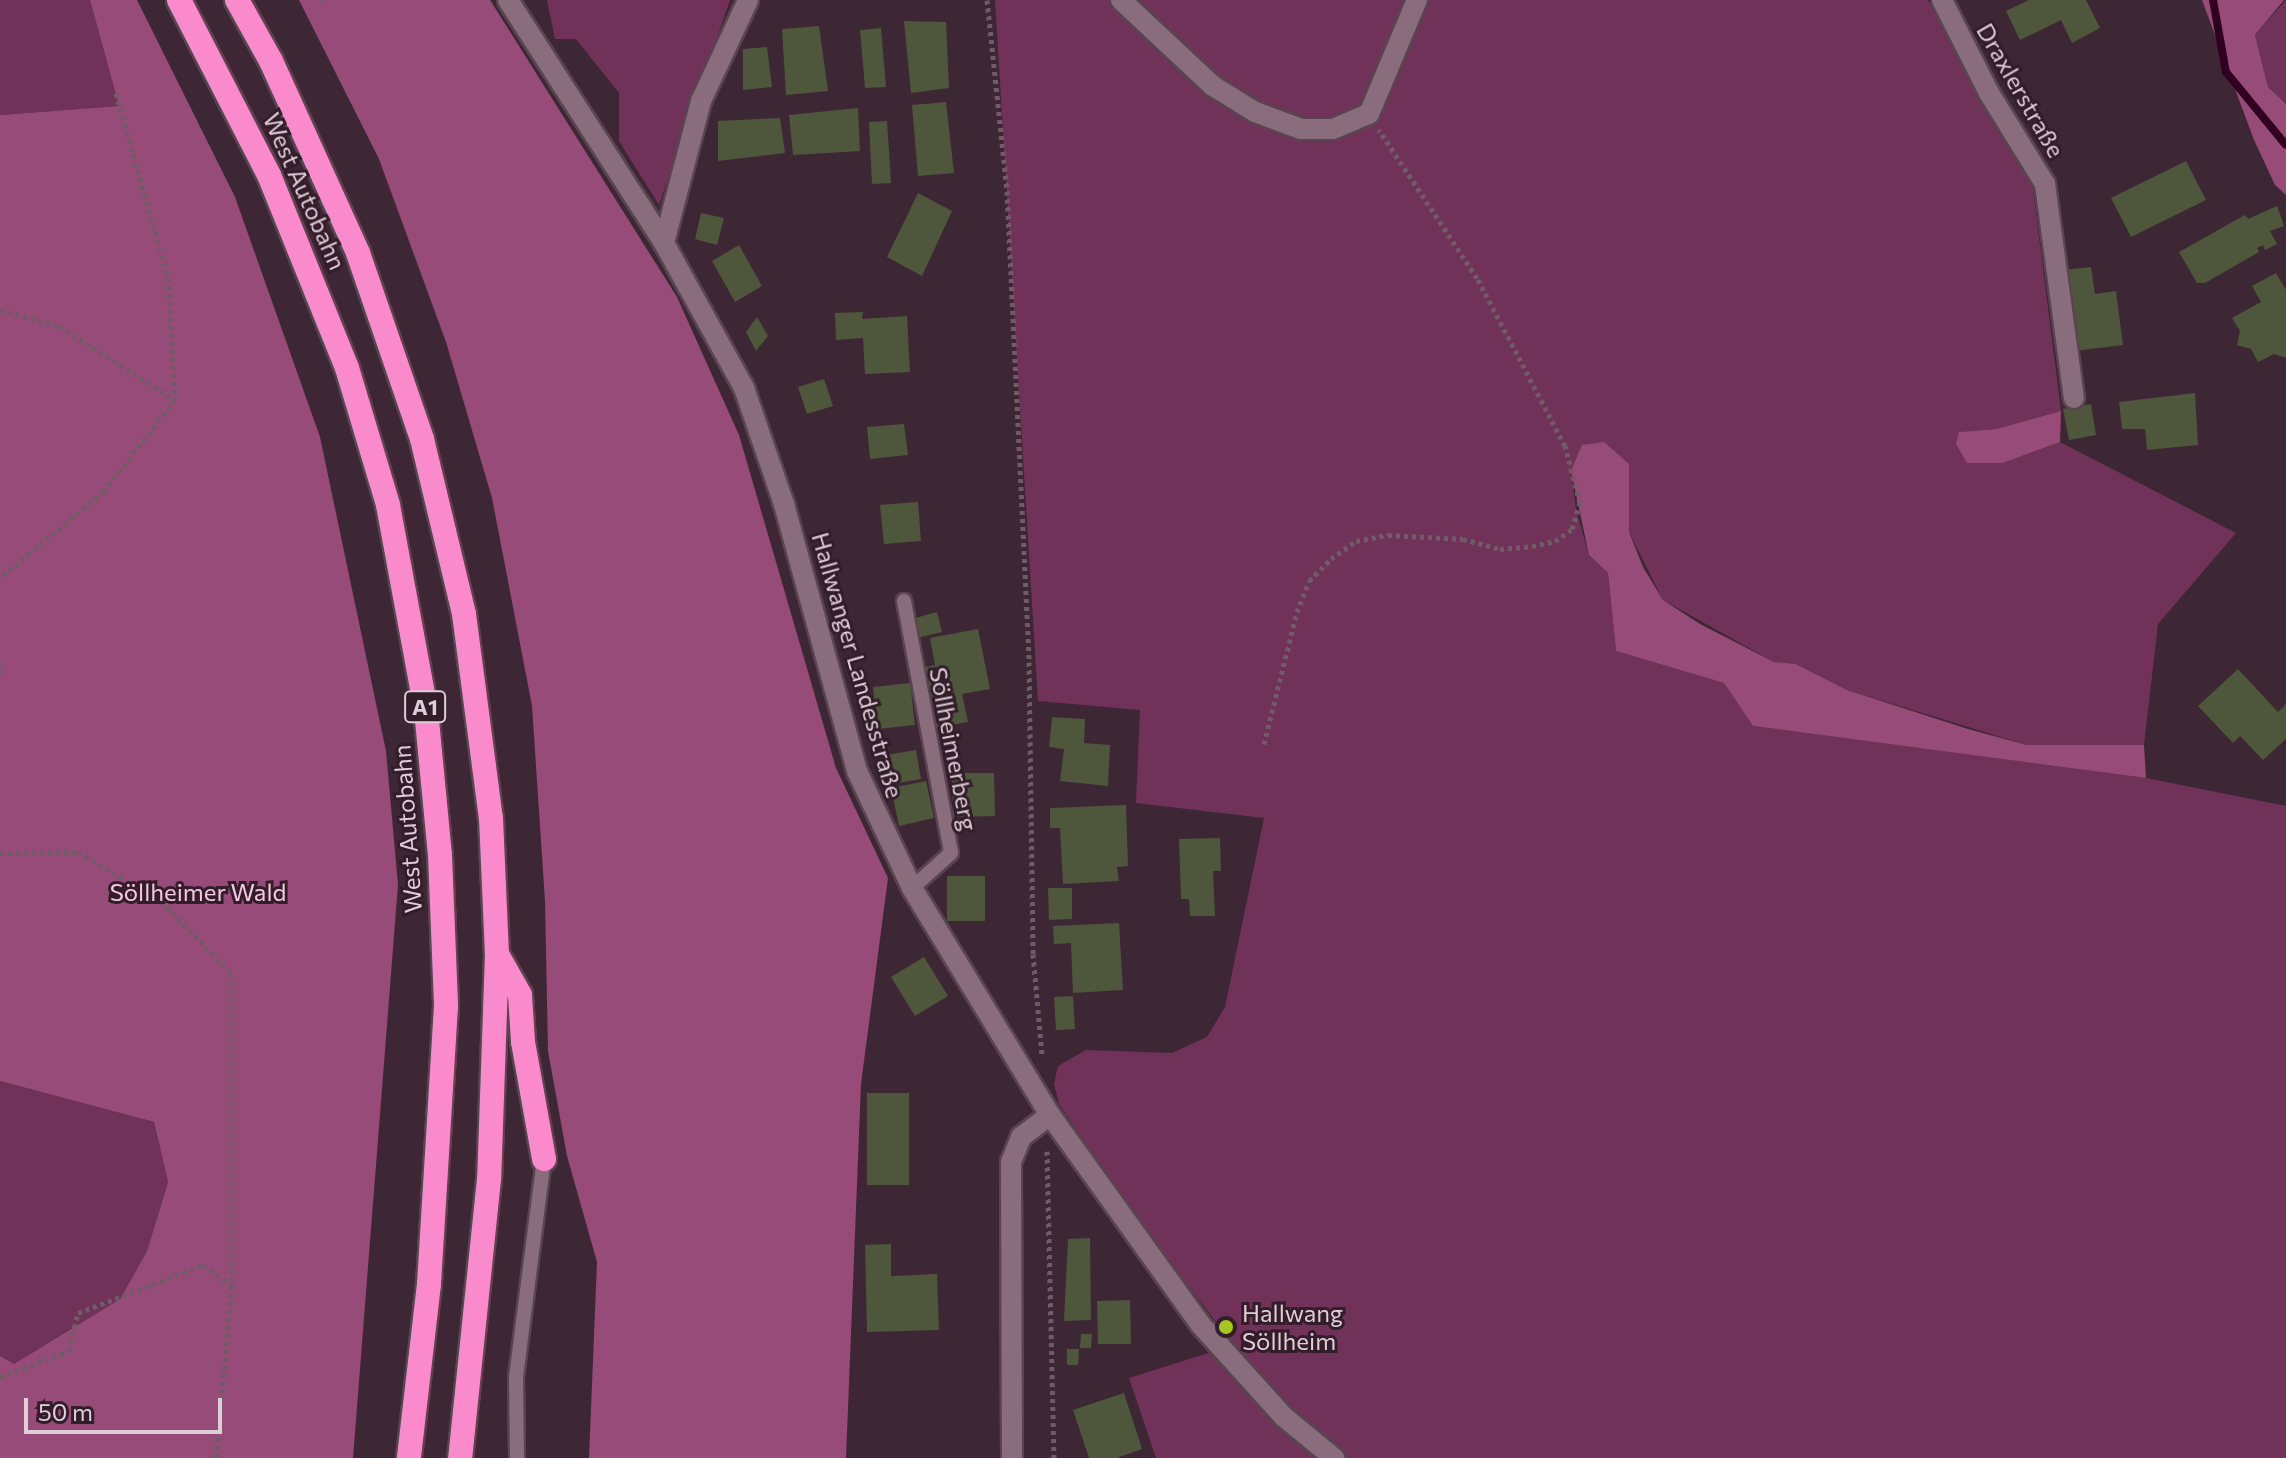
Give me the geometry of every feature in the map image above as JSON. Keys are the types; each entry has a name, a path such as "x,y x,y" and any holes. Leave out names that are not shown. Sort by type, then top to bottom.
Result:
{"highway":[{"name":"West Autobahn","path":"179,0 269,175 347,368 388,505 426,710 440,855 446,1006 429,1284 409,1458"},
{"name":"West Autobahn","path":"237,0 271,61 358,253 422,439 464,614 491,818 497,954 489,1179 460,1458"},
{"path":"497,954 520,995 524,1053 544,1159"}],"street":[{"name":"Hallwanger Landesstraße","path":"508,0 664,243 744,388 784,504 857,771 912,888 1050,1115 1200,1324 1284,1417 1334,1458"},
{"path":"664,243 701,101 748,0"},
{"path":"1121,0 1213,86 1255,112 1301,129 1333,129 1369,114 1417,0"},
{"name":"Draxlerstraße","path":"1942,0 1989,93 2045,184 2074,398"},
{"path":"1012,1458 1011,1162 1021,1137 1050,1115"}],"lane":[{"name":"Söllheimerberg","path":"904,601 951,853 912,888"},
{"path":"517,1458 516,1377 544,1159"}],"path":[{"path":"987,0 1007,191 1029,662 1033,954 1044,1070"},
{"path":"0,578 104,491 175,400 168,278 116,93"},
{"path":"1264,744 1297,612 1309,581 1331,559 1356,541 1388,535 1463,539 1500,549 1555,541 1572,529 1580,503 1565,446 1477,278 1369,114"},
{"path":"0,310 59,326 175,400"},
{"path":"0,662 0,675"},
{"path":"0,853 78,852 161,901 232,974 232,1286 216,1458"},
{"path":"1050,1115 1046,1219 1054,1458"},
{"path":"0,1377 69,1351 78,1313 203,1265 232,1286"}],"shaded area":[{"path":"0,0 90,0 119,106 0,115"},
{"path":"547,0 730,0 659,205 619,141 619,93 576,39 555,39"},
{"path":"995,0 1928,0 2031,173 2061,411 1996,429 1959,432 2003,463 2060,442 2236,533 2158,624 2144,745 2027,745 1847,690 1796,664 1774,662 1663,600 1629,532 1629,464 1571,471 1576,510 1589,555 1608,573 1616,651 1724,683 1753,726 2146,778 2286,806 2286,1458 1156,1458 1129,1378 1234,1345 1146,1231 1059,1104 1054,1084 1058,1066 1086,1050 1172,1053 1207,1037 1225,1007 1264,818 1136,803 1140,710 1038,701"},
{"path":"2286,0 2286,104 2268,87 2255,35"},
{"path":"0,1081 154,1122 168,1182 147,1251 120,1299 14,1364 0,1356"}],"green space":[{"name":"Söllheimer Wald","path":"90,0 137,0 235,197 320,437 386,751 398,885 353,1458 0,1458 0,1356 14,1364 120,1299 147,1251 168,1182 154,1122 0,1081 0,115 119,106"},
{"path":"299,0 490,0 677,297 739,435 836,768 888,878 861,1084 846,1458 589,1458 597,1262 567,1156 548,1051 545,901 532,706 492,498 446,342 379,159"},
{"path":"2202,0 2284,0 2255,35 2268,87 2286,104 2286,195 2275,185 2254,140"},
{"path":"2061,411 2060,442 2003,463 1967,463 1956,444 1959,432 1996,429"},
{"path":"1604,442 1629,464 1629,532 1643,567 1663,600 1700,624 1774,662 1796,664 1847,690 1968,729 2027,745 2144,745 2146,778 1753,726 1724,683 1616,651 1608,573 1589,555 1571,471 1582,445"}],"building":[{"path":"2029,0 2086,0 2100,28 2072,43 2061,20 2020,40 2006,11"},
{"path":"904,21 946,22 949,88 911,93"},
{"path":"819,26 828,91 786,95 782,29"},
{"path":"881,28 886,87 865,88 860,30"},
{"path":"767,47 772,87 743,90 743,49"},
{"path":"946,102 954,173 918,176 912,105"},
{"path":"858,108 860,151 793,155 789,115"},
{"path":"780,118 785,153 718,161 718,121"},
{"path":"887,121 891,183 872,184 869,122"},
{"path":"2186,161 2206,200 2131,237 2111,198"},
{"path":"918,193 952,211 922,276 887,257"},
{"path":"2277,206 2284,226 2270,231 2277,244 2265,250 2263,245 2257,248 2259,252 2205,283 2197,283 2179,252 2245,215 2248,219"},
{"path":"701,213 724,218 717,245 695,239"},
{"path":"739,245 762,286 735,302 712,261"},
{"path":"2091,267 2095,294 2116,291 2123,345 2074,351 2063,270"},
{"path":"2276,273 2286,290 2286,358 2274,354 2258,362 2251,349 2237,345 2240,331 2232,318 2261,302 2252,286"},
{"path":"863,312 862,319 907,316 910,372 865,374 863,338 836,340 835,313"},
{"path":"757,317 768,336 756,351 746,332"},
{"path":"824,379 833,406 807,414 798,387"},
{"path":"2195,393 2198,445 2147,450 2145,429 2122,429 2119,402"},
{"path":"2091,404 2096,435 2069,440 2063,409"},
{"path":"904,424 908,455 870,459 867,427"},
{"path":"918,502 921,541 884,544 880,505"},
{"path":"937,612 942,632 917,638 912,619"},
{"path":"978,629 990,689 962,694 968,722 934,728 922,668 935,665 930,638"},
{"path":"2238,669 2278,712 2286,704 2286,739 2263,760 2240,736 2233,743 2198,706"},
{"path":"910,683 915,725 878,729 873,687"},
{"path":"1052,717 1085,719 1084,743 1110,745 1108,786 1060,781 1064,749 1049,747"},
{"path":"916,750 921,779 892,784 887,755"},
{"path":"952,773 994,773 995,816 953,817"},
{"path":"926,781 934,818 899,826 891,788"},
{"path":"1126,805 1128,866 1117,867 1119,881 1063,884 1060,828 1050,828 1050,808"},
{"path":"1220,838 1221,871 1213,871 1215,916 1190,916 1189,899 1181,899 1179,839"},
{"path":"947,876 985,876 985,921 947,921"},
{"path":"1048,888 1072,888 1072,919 1049,920"},
{"path":"1119,923 1123,990 1073,993 1071,943 1054,944 1053,926"},
{"path":"924,957 948,996 915,1016 891,977"},
{"path":"1073,996 1075,1029 1056,1030 1054,997"},
{"path":"867,1093 909,1093 909,1185 867,1185"},
{"path":"1090,1238 1091,1320 1064,1321 1068,1239"},
{"path":"891,1244 891,1276 937,1274 939,1330 867,1332 865,1245"},
{"path":"1130,1300 1131,1344 1098,1344 1097,1301"},
{"path":"1081,1334 1092,1334 1091,1348 1080,1348"},
{"path":"1067,1349 1079,1349 1078,1365 1067,1365"},
{"path":"1124,1393 1142,1449 1117,1458 1089,1458 1073,1410"}],"waterway":[{"path":"2213,0 2226,72 2286,145"}],"place":[{"name":"Hallwang Söllheim","path":"1226,1327"}]}
